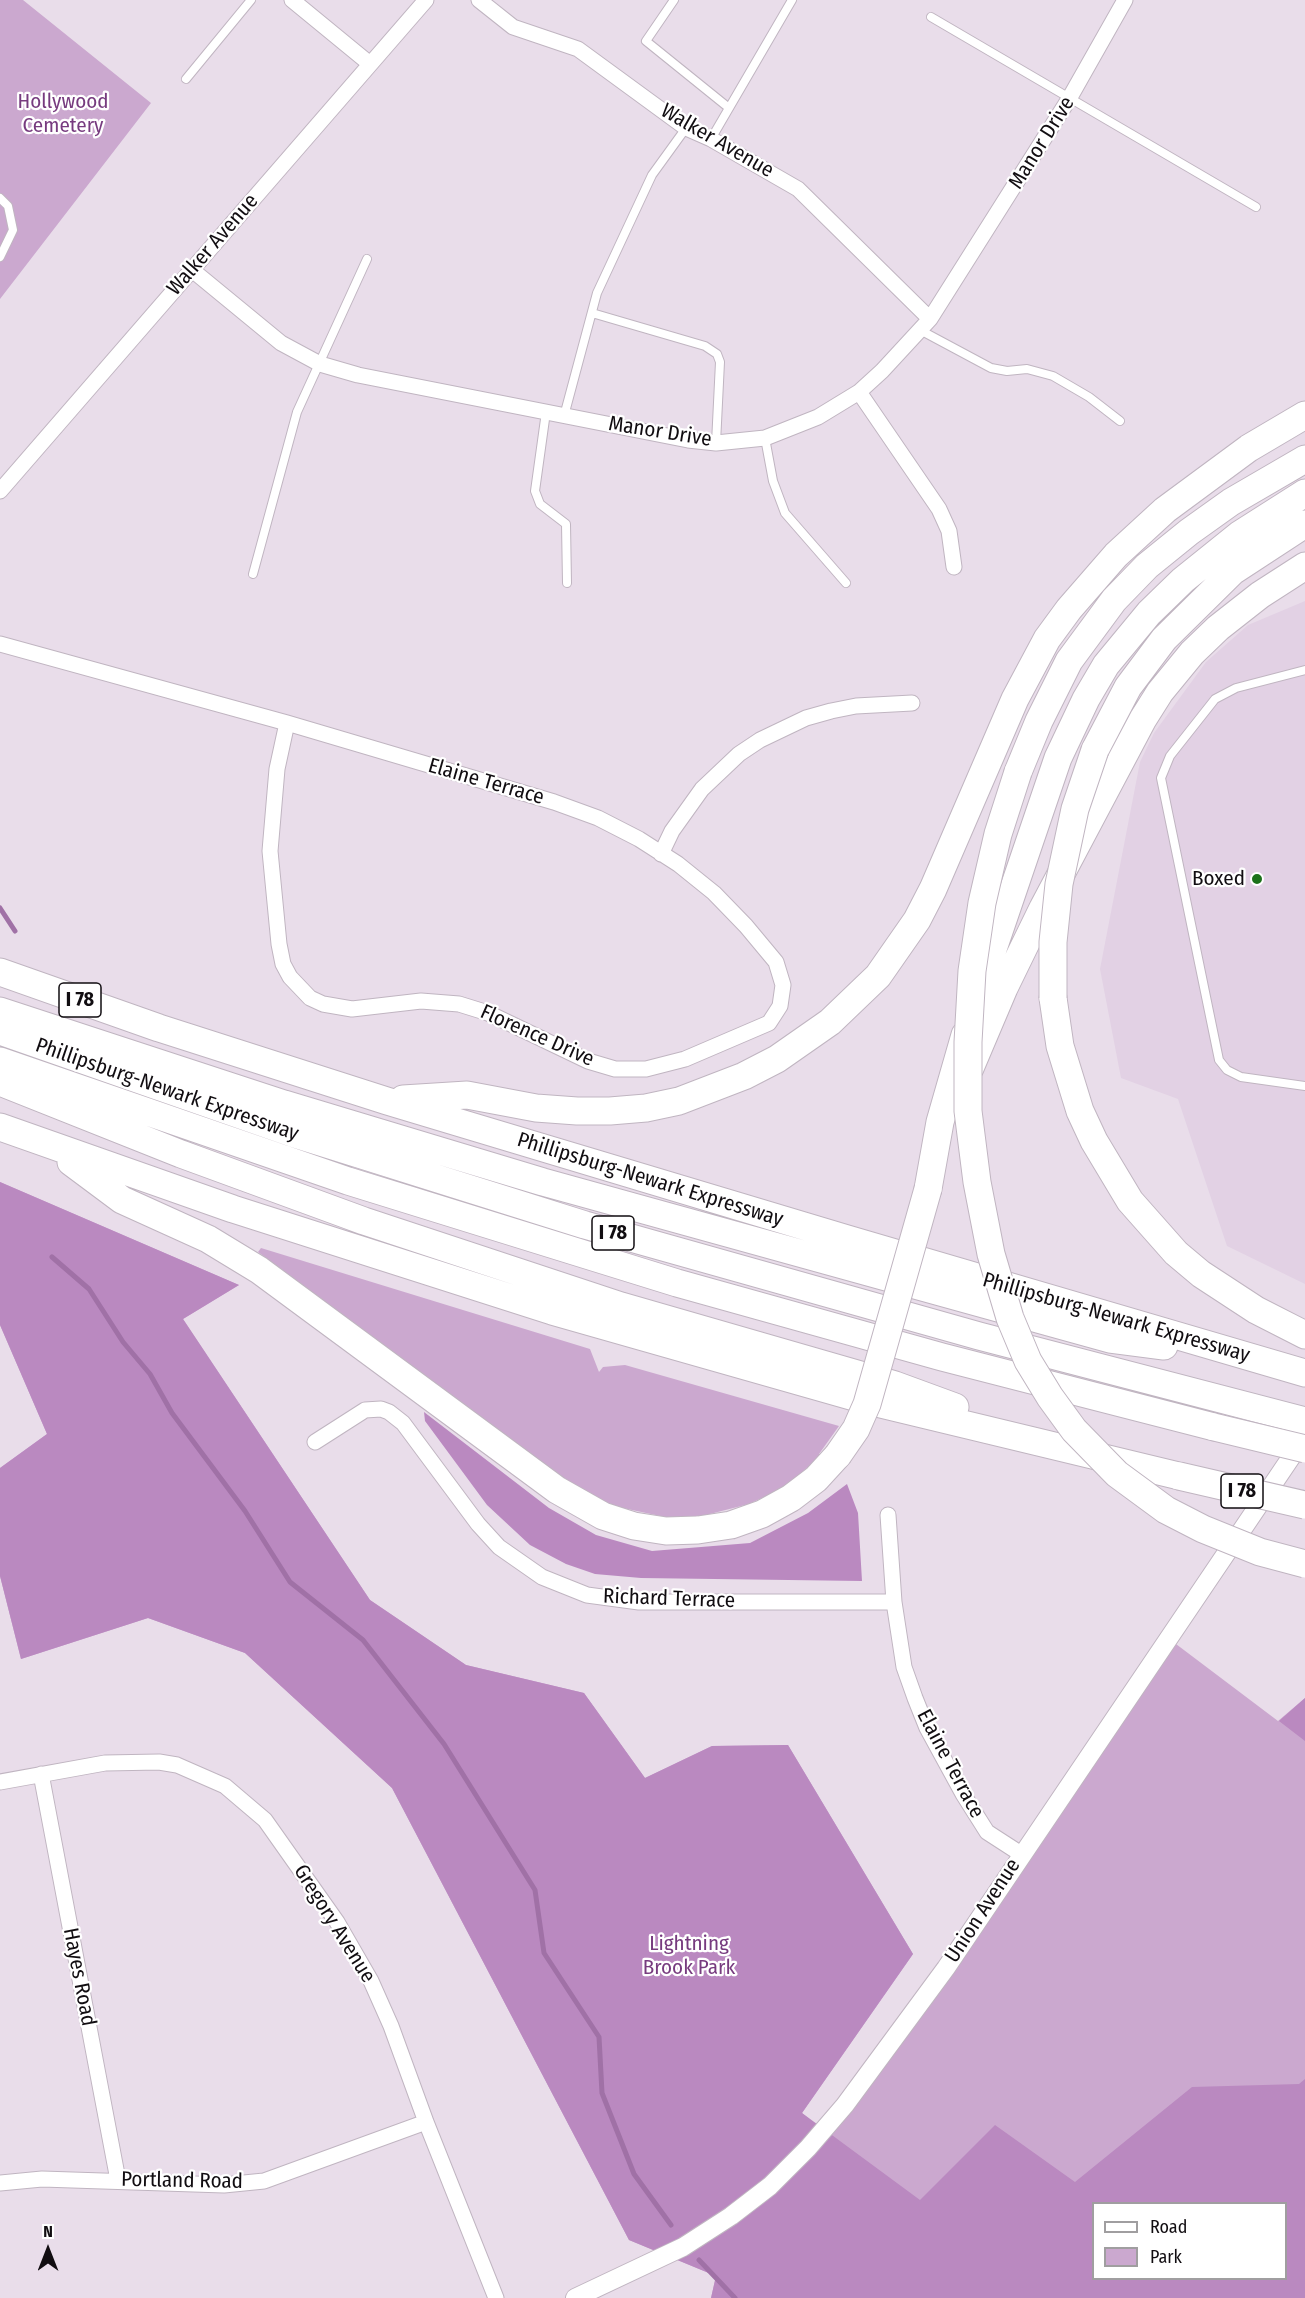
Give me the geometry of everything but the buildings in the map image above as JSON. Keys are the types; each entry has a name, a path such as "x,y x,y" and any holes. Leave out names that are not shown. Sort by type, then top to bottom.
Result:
{"highway":[{"path":"387,1101 467,1095 536,1107 577,1111 610,1111 646,1107 679,1101 711,1090 769,1064 802,1043 855,1000 900,948 933,889 1015,699 1047,639 1069,609 1116,555 1165,510 1249,448 1305,415"},
{"path":"1305,459 1231,502 1189,531 1147,566 1114,600 1083,640 1064,671 1039,721 1018,772 998,834 982,903 972,971 968,1042 968,1111 976,1182 991,1254 1010,1318 1028,1360 1050,1397 1074,1430 1117,1474 1148,1498 1203,1529 1250,1549 1305,1564"},
{"path":"928,1189 940,1122 989,957 1058,758 1086,699 1119,648 1171,591 1239,535 1305,494"},
{"path":"1295,1331 1227,1293 1176,1253 1130,1201 1102,1157 1080,1111 1060,1046 1053,998 1053,942 1059,884 1075,809 1095,750 1110,717 1139,670 1233,570 1305,524"},
{"path":"1193,610 1264,562 1305,540"},
{"path":"51,1147 122,1200 208,1239 259,1270 557,1490 603,1516 634,1526 666,1531 698,1530 731,1525 762,1514 791,1498 816,1479 838,1455 856,1429 867,1404 928,1189 975,1054 1012,970 1147,712 1180,666 1205,640 1245,605 1305,566"},
{"name":"Phillipsburg-Newark Expressway","path":"0,972 159,1028 387,1101 683,1191 1305,1373"},
{"path":"0,1011 336,1120 672,1219 1110,1339 1260,1360"},
{"name":"Phillipsburg-Newark Expressway","path":"0,1031 292,1133 574,1221 923,1321 1305,1421"},
{"name":"Phillipsburg-Newark Expressway","path":"0,1061 348,1181 666,1279 942,1358 1305,1449"},
{"path":"0,1082 191,1158 375,1224 632,1309 895,1385 1069,1450"},
{"name":"I 78","path":"0,1127 51,1147 286,1227 552,1311 872,1402 1305,1505"}],"street":[{"path":"292,0 370,64"},
{"name":"Walker Avenue","path":"0,491 426,0"},
{"name":"Walker Avenue","path":"479,0 513,27 578,49 686,128 711,139 798,189 925,325"},
{"name":"Manor Drive","path":"191,269 281,343 320,364 358,375 688,440 716,443 765,438 818,417 859,392 925,325 1069,99 1125,0"},
{"path":"859,392 939,509 949,531 954,567"},
{"name":"Elaine Terrace","path":"0,644 287,723 554,802 598,818 662,854 714,893 746,926 776,962 783,985 780,1006 769,1023 686,1059"},
{"path":"662,854 672,831 702,789 732,760 760,740 806,718 831,711 856,706 912,703"},
{"name":"Florence Drive","path":"287,723 278,769 270,851 283,964 290,977 310,998 323,1004 352,1009 421,1001 459,1004 488,1013 588,1061 615,1068 646,1068 686,1059"},
{"name":"Richard Terrace","path":"315,1442 365,1410 381,1409 389,1412 403,1423 478,1524 499,1547 542,1577 587,1595 639,1602 894,1602"},
{"name":"Union Avenue","path":"575,2298 675,2251 731,2216 770,2186 808,2148 845,2105 946,1968 1305,1437"},
{"name":"Elaine Terrace","path":"888,1515 894,1602 904,1667 927,1728 987,1832 1021,1854"},
{"name":"Gregory Avenue","path":"0,1782 123,1761 159,1761 177,1765 209,1778 253,1807 276,1834 337,1922 371,1981 392,2026 426,2122 496,2298"},
{"name":"Hayes Road","path":"40,1774 118,2180"},
{"name":"Portland Road","path":"0,2183 42,2179 224,2185 264,2181 426,2122"}],"lane":[{"path":"186,79 251,0"},
{"path":"674,0 646,41 729,108"},
{"path":"711,139 792,0"},
{"path":"931,17 1256,207"},
{"path":"564,416 597,293 652,175 686,128"},
{"path":"0,198 8,206 13,230 0,257"},
{"path":"253,574 297,412 367,259"},
{"path":"592,313 705,346 717,354 720,362 716,443"},
{"path":"925,325 991,368 1007,371 1027,369 1053,376 1089,397 1120,421"},
{"path":"546,412 535,491 540,504 566,524 567,583"},
{"path":"765,438 773,481 785,513 846,583"},
{"path":"1305,670 1236,688 1215,699 1170,756 1161,778 1219,1060 1227,1070 1241,1077 1305,1086"}],"shaded area":[{"path":"1305,601 1305,1284 1227,1246 1178,1099 1121,1078 1100,969 1140,762 1154,733 1206,662 1248,625"}],"green space":[{"name":"Hollywood Cemetery","path":"0,0 23,0 151,103 0,299"},
{"name":"Lightning Brook Park","path":"0,1182 239,1285 183,1319 370,1600 466,1665 584,1693 645,1778 712,1746 788,1745 913,1954 802,2113 823,2130 1168,1638 1278,1721 1305,1698 1305,2298 711,2298 716,2276 629,2240 392,1788 245,1653 148,1618 21,1659 0,1576 0,1468 47,1434 0,1325"},
{"name":"Lightning Brook Park","path":"0,1182 239,1285 183,1319 370,1600 466,1665 584,1693 645,1778 712,1746 788,1745 913,1954 802,2113 920,2200 995,2125 1075,2182 1192,2087 1299,2084 1305,2079 1305,2298 711,2298 716,2276 629,2240 392,1788 245,1653 148,1618 21,1659 0,1576 0,1468 47,1434 0,1325"},
{"path":"261,1248 590,1349 599,1372 603,1367 625,1365 839,1426 819,1454 822,1454 798,1476 779,1490 749,1504 698,1517 665,1517 618,1507 594,1497 561,1476 258,1252"},
{"path":"424,1412 549,1508 596,1535 652,1551 750,1543 808,1513 847,1484 858,1513 862,1581 641,1578 595,1574 566,1564 530,1545 487,1505 425,1421"},
{"path":"1305,1698 1305,1741 1279,1721"}],"waterway":[{"path":"0,908 15,931"},
{"path":"52,1257 89,1289 123,1342 150,1374 172,1413 245,1511 290,1582 363,1640 444,1744 535,1890 544,1953 599,2037 602,2093 634,2174 671,2225"},
{"path":"699,2260 735,2298"}],"place":[{"name":"Boxed","path":"1257,879"}]}
